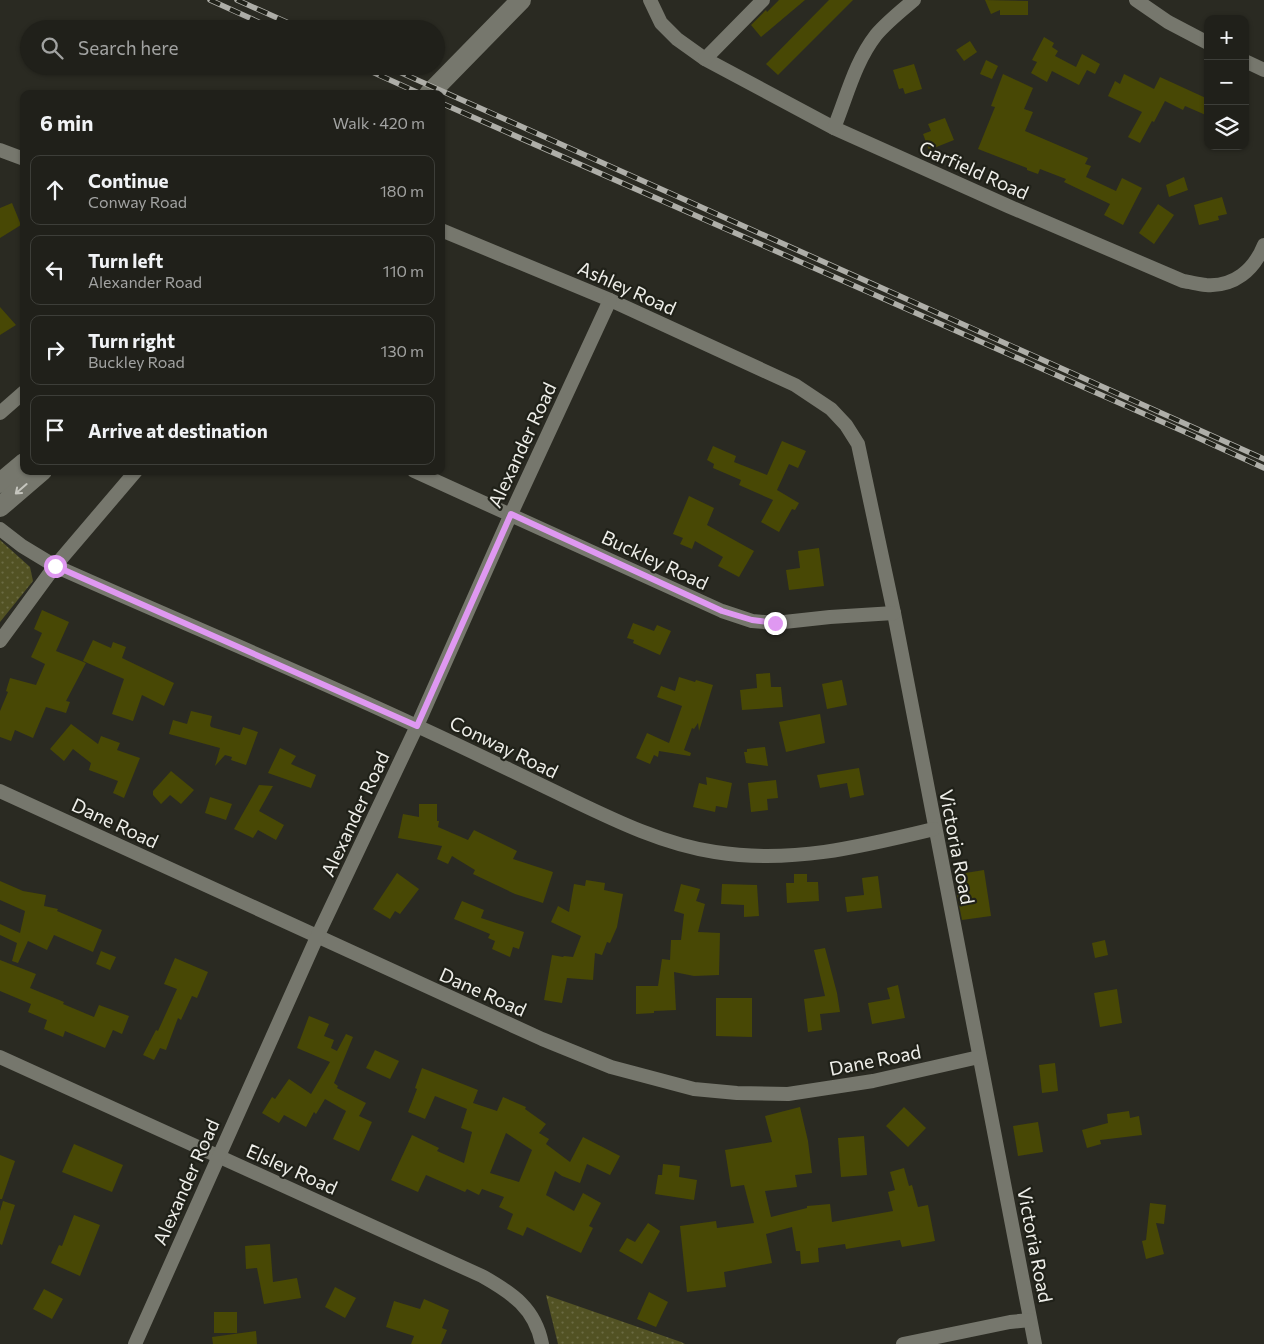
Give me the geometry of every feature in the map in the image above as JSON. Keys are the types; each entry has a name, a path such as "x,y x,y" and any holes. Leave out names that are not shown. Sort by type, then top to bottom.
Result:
{"main road":[{"path":"433,90 521,0"},
{"path":"0,483 20,466"},
{"path":"0,508 37,475"}],"street":[{"name":"Garfield Road","path":"650,0 661,23 677,39 705,59 834,128 1008,206 1183,281 1207,285 1227,283 1247,272 1262,250"},
{"path":"705,59 763,0"},
{"path":"834,128 852,76 864,53 877,34 914,0"},
{"path":"1136,0 1168,22 1204,41"},
{"path":"1249,63 1264,70"},
{"path":"0,150 20,158"},
{"name":"Ashley Road","path":"445,232 610,300 795,385"},
{"name":"Alexander Road","path":"135,1344 317,937 417,726 511,514 610,300"},
{"name":"Victoria Road","path":"795,385 830,408 846,425 858,444 894,613 934,829 1035,1344"},
{"path":"0,413 20,396"},
{"path":"0,641 55,566 133,475"},
{"name":"Buckley Road","path":"423,475 722,611 752,620 775,623 894,613"},
{"name":"Conway Road","path":"0,529 22,546 55,566 417,726 598,812 672,843 714,852 764,857 810,855 865,846 934,829"},
{"name":"Dane Road","path":"0,791 542,1039 610,1067 694,1089 737,1093 788,1094 873,1081 979,1057"},
{"name":"Elsley Road","path":"0,1057 482,1276 515,1297 527,1309 536,1324 542,1344"},
{"path":"903,1344 1010,1322 1030,1320"}],"shaded area":[{"path":"0,540 30,567 33,581 0,622"},
{"path":"546,1295 681,1342 685,1344 558,1344"}],"building":[{"path":"779,0 805,0 761,37 751,25"},
{"path":"829,0 853,0 778,75 766,64"},
{"path":"985,0 1028,1 1028,15 1000,15 1000,10 991,14"},
{"path":"1044,37 1054,43 1052,47 1058,51 1055,56 1076,67 1082,54 1100,64 1095,74 1087,70 1079,85 1052,71 1047,82 1031,73 1037,62 1032,60"},
{"path":"970,41 977,52 964,61 956,50"},
{"path":"986,60 998,66 992,79 980,74"},
{"path":"914,64 922,89 905,94 903,88 899,89 893,70"},
{"path":"1003,74 1033,88 1024,109 1033,112 1025,131 1088,158 1085,164 1091,166 1086,177 1116,191 1122,178 1142,188 1123,225 1104,215 1110,204 1064,182 1066,179 1040,169 1038,174 978,149 995,107 991,106"},
{"path":"1124,74 1154,89 1160,77 1204,97 1204,114 1185,106 1183,110 1165,101 1140,143 1128,137 1142,112 1108,96 1115,81 1120,84"},
{"path":"945,118 954,140 929,150 923,134 931,131 928,124"},
{"path":"1184,177 1188,190 1169,197 1166,185"},
{"path":"1222,197 1227,214 1218,216 1219,220 1199,225 1194,205"},
{"path":"12,203 20,226 0,238 0,208"},
{"path":"1158,204 1174,215 1154,244 1139,233"},
{"path":"0,307 16,325 0,335"},
{"path":"782,441 806,451 798,468 789,464 777,490 799,503 795,510 792,509 779,532 761,522 773,500 739,485 741,480 713,468 714,464 707,460 713,446 736,456 734,462 767,475"},
{"path":"689,496 714,508 707,525 754,551 739,577 718,566 723,557 695,541 692,549 680,544 683,538 673,534"},
{"path":"819,548 824,586 789,590 786,570 800,568 798,551"},
{"path":"42,610 69,622 56,651 86,663 66,701 70,702 66,713 46,707 33,738 15,730 11,741 0,737 0,711 8,692 6,691 10,678 36,685 45,664 31,657 42,633 34,629"},
{"path":"633,623 654,631 657,625 671,631 660,655 633,643 634,640 627,638"},
{"path":"93,640 111,648 113,642 126,647 122,658 174,683 164,706 142,695 133,721 112,714 124,679 83,661"},
{"path":"770,673 771,687 781,687 783,707 742,710 740,690 757,688 756,674"},
{"path":"679,677 713,685 699,731 698,723 694,729 692,728 684,750 691,753 690,756 659,751 658,757 654,755 650,764 636,758 647,733 669,743 682,706 657,697 661,686 675,691"},
{"path":"842,680 847,705 827,709 822,684"},
{"path":"191,711 212,716 211,727 240,735 243,727 258,732 246,765 231,760 232,757 225,755 215,766 220,748 169,734 173,720 187,724"},
{"path":"820,714 825,743 786,752 779,722"},
{"path":"71,724 98,744 101,736 120,743 117,750 140,758 124,798 113,793 118,781 89,770 91,763 73,749 64,761 50,749"},
{"path":"765,747 768,766 746,763 744,752 747,752 747,749"},
{"path":"280,748 296,756 291,764 316,775 311,788 268,773"},
{"path":"859,768 864,795 850,798 847,783 820,788 817,775"},
{"path":"171,771 194,790 181,804 170,795 161,804 153,795 153,791"},
{"path":"706,777 732,783 727,808 716,806 715,812 693,807 699,783 707,785"},
{"path":"776,780 778,798 767,799 768,810 751,812 748,783"},
{"path":"259,785 273,786 259,811 284,825 276,840 258,830 253,838 234,829"},
{"path":"210,797 232,804 226,820 205,813"},
{"path":"419,804 437,804 438,827 468,840 474,830 517,851 513,859 553,872 543,903 515,894 473,874 475,870 452,856 448,864 437,859 442,846 398,838 403,814 419,817"},
{"path":"984,870 991,916 962,920 957,894 962,894 959,874"},
{"path":"397,873 419,889 400,914 395,911 390,919 373,909"},
{"path":"794,874 807,874 807,882 818,882 819,901 787,903 786,883 794,883"},
{"path":"878,876 882,908 847,912 845,897 864,895 862,878"},
{"path":"586,880 605,883 604,890 623,894 617,927 610,943 607,942 602,955 595,953 593,980 567,978 562,1003 544,1000 552,955 573,957 581,936 551,922 558,906 569,912 574,884 585,886"},
{"path":"0,881 23,891 46,895 44,906 58,909 57,911 102,930 93,952 54,935 47,950 28,941 18,963 12,961 17,943 0,935 0,924 20,933 25,911 0,900"},
{"path":"681,884 700,889 696,901 705,904 698,932 720,933 719,975 694,976 674,972 676,1010 636,1014 636,986 658,986 662,959 670,960 671,940 681,940 684,914 674,911"},
{"path":"722,884 757,885 759,916 744,917 744,905 721,904"},
{"path":"462,901 484,910 481,918 524,932 519,949 513,947 510,957 492,949 495,941 488,938 490,934 454,919"},
{"path":"1105,940 1108,955 1095,958 1092,943"},
{"path":"825,948 840,1012 820,1014 822,1030 808,1032 804,999 825,996 814,950"},
{"path":"101,951 116,957 110,970 96,964"},
{"path":"175,958 208,972 197,998 192,996 181,1020 178,1018 166,1050 160,1048 154,1060 143,1055 156,1030 158,1031 177,989 164,984"},
{"path":"0,960 36,974 30,988 64,1002 63,1004 94,1017 99,1005 129,1016 122,1034 113,1030 105,1048 65,1031 63,1037 44,1029 47,1020 28,1012 31,1004 0,991"},
{"path":"898,985 905,1018 872,1024 868,1003 890,999 887,988"},
{"path":"1117,989 1122,1023 1100,1027 1094,993"},
{"path":"716,998 752,998 752,1037 716,1036"},
{"path":"309,1016 329,1024 324,1036 334,1040 331,1048 337,1051 346,1034 353,1037 334,1083 338,1086 337,1088 366,1103 359,1116 372,1122 359,1151 333,1139 346,1111 325,1099 316,1114 314,1112 306,1127 284,1115 279,1123 262,1113 272,1097 275,1099 289,1079 311,1094 330,1062 297,1048"},
{"path":"375,1050 399,1061 390,1079 366,1068"},
{"path":"1055,1063 1058,1091 1042,1093 1039,1065"},
{"path":"422,1068 478,1090 473,1103 497,1111 503,1097 526,1107 525,1109 546,1124 539,1133 549,1139 546,1144 570,1162 583,1137 620,1156 610,1175 587,1164 580,1183 555,1171 546,1195 574,1211 583,1193 601,1203 589,1226 593,1228 581,1253 527,1227 523,1236 507,1229 513,1214 499,1207 504,1197 482,1189 479,1195 467,1189 465,1192 426,1175 418,1192 391,1180 412,1135 439,1148 437,1151 464,1163 472,1132 461,1128 467,1109 435,1096 425,1119 408,1112 417,1089 415,1088","holes":["506,1133 532,1150 519,1182 490,1173"]},
{"path":"800,1107 808,1141 812,1173 795,1175 797,1187 765,1191 771,1217 807,1208 807,1206 830,1204 832,1222 893,1211 888,1192 895,1190 890,1172 904,1168 909,1186 912,1185 918,1207 928,1205 935,1241 902,1247 900,1240 846,1249 845,1244 818,1248 819,1262 801,1264 800,1251 796,1251 792,1227 766,1234 772,1263 724,1272 726,1287 687,1292 680,1226 716,1221 717,1228 754,1223 744,1185 731,1187 725,1150 772,1142 765,1116"},
{"path":"904,1107 926,1128 908,1147 886,1126"},
{"path":"1129,1111 1130,1118 1139,1116 1142,1135 1100,1140 1101,1144 1087,1148 1082,1130 1108,1123 1107,1114"},
{"path":"1038,1122 1043,1152 1018,1156 1013,1126"},
{"path":"864,1136 867,1175 841,1177 838,1138"},
{"path":"74,1144 123,1165 112,1192 62,1172"},
{"path":"0,1155 15,1161 2,1199 0,1199"},
{"path":"663,1164 680,1166 679,1177 697,1180 694,1200 655,1194 658,1175 662,1175"},
{"path":"3,1201 15,1205 2,1245 0,1244 0,1211"},
{"path":"1150,1203 1166,1205 1164,1224 1156,1223 1164,1254 1146,1259 1142,1241 1146,1240"},
{"path":"74,1215 100,1225 80,1276 51,1263 59,1245 62,1246"},
{"path":"648,1223 660,1231 642,1264 619,1251 627,1238 635,1242"},
{"path":"270,1244 273,1282 297,1278 301,1298 264,1304 257,1268 246,1269 245,1246"},
{"path":"335,1287 356,1298 345,1318 325,1307"},
{"path":"44,1289 63,1299 52,1319 33,1309"},
{"path":"649,1292 668,1302 656,1327 637,1319"},
{"path":"424,1299 449,1310 442,1328 447,1330 441,1344 411,1344 414,1336 386,1327 394,1301 420,1309"},
{"path":"214,1312 237,1312 237,1333 214,1333"},
{"path":"256,1331 257,1344 213,1344 212,1337"}],"railway":[{"path":"210,0 254,20"},
{"path":"237,0 282,20"},
{"path":"379,75 412,90"},
{"path":"406,75 440,90"},
{"path":"445,92 1264,459"},
{"path":"445,105 1264,468"}],"route":[{"path":"55,566 417,726 511,514 722,611 752,620 775,623"}]}
